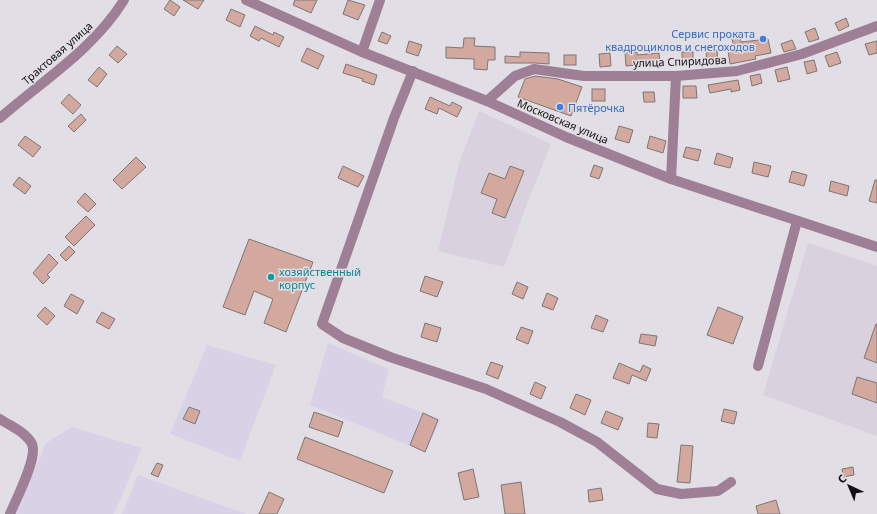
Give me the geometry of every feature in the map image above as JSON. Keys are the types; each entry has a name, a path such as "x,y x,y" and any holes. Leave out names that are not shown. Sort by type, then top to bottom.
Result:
{"street":[{"name":"Трактовая улица","path":"0,118 94,38 114,15 124,0"},
{"name":"Московская улица","path":"246,0 362,52 488,101 566,137 670,179 877,247"},
{"path":"362,52 380,0"},
{"name":"улица Спиридова","path":"488,101 515,76 534,68 584,76 676,76 738,71 802,54 877,26"},
{"path":"413,71 394,118 322,324 343,338 383,354 486,389 560,422 598,442 657,489 681,494 718,491 731,482"},
{"path":"670,179 676,76"},
{"path":"758,366 797,221"},
{"path":"0,419 25,435 31,443 34,451 10,514"}],"shaded area":[{"path":"479,111 551,144 504,267 438,251 460,160"},
{"path":"808,243 877,266 877,436 763,395"},
{"path":"328,343 389,369 382,397 441,419 425,452 310,405"},
{"path":"207,345 276,365 240,461 170,434"},
{"path":"72,427 142,448 114,514 16,514 46,443"},
{"path":"138,475 246,514 122,514"}],"building":[{"path":"170,0 180,7 174,16 164,9"},
{"path":"183,0 204,0 198,9"},
{"path":"295,0 317,0 311,13 293,5"},
{"path":"348,0 365,5 358,20 343,14"},
{"path":"231,9 245,15 240,27 226,20"},
{"path":"846,18 849,26 839,31 835,23"},
{"path":"255,26 273,35 274,32 284,37 279,47 261,38 259,41 250,36"},
{"path":"815,28 819,39 809,42 805,32"},
{"path":"382,32 391,36 387,44 378,41"},
{"path":"739,32 741,42 768,39 771,53 755,56 756,59 730,64 728,50 734,49 731,33"},
{"path":"464,38 475,38 474,46 495,47 495,60 488,60 487,70 474,69 474,59 446,58 446,47 463,48"},
{"path":"792,40 796,49 784,52 781,44"},
{"path":"409,41 422,45 418,56 406,52"},
{"path":"877,41 877,53 869,55 865,44"},
{"path":"117,46 127,54 118,63 109,55"},
{"path":"307,48 324,56 318,69 301,61"},
{"path":"717,50 718,63 707,64 706,51"},
{"path":"520,52 549,53 549,64 505,63 505,56 520,57"},
{"path":"637,52 637,55 659,53 660,63 626,66 625,53"},
{"path":"682,52 693,52 693,65 682,65"},
{"path":"837,52 841,63 829,67 825,56"},
{"path":"610,53 611,66 600,67 599,54"},
{"path":"564,55 576,55 576,65 564,65"},
{"path":"814,60 817,71 807,74 804,62"},
{"path":"346,64 377,75 374,85 362,81 363,79 343,73"},
{"path":"99,67 107,74 97,87 88,80"},
{"path":"787,67 790,79 778,82 775,70"},
{"path":"760,74 762,83 752,86 750,76"},
{"path":"535,76 558,79 582,87 571,116 518,97 525,79"},
{"path":"738,80 740,90 731,92 731,89 710,93 708,85"},
{"path":"683,86 696,86 697,98 683,98"},
{"path":"592,89 605,89 605,101 592,101"},
{"path":"643,92 654,92 655,102 644,102"},
{"path":"69,94 81,105 73,114 61,103"},
{"path":"430,97 450,106 452,102 462,107 457,117 439,108 437,114 425,109"},
{"path":"81,114 86,120 74,132 68,126"},
{"path":"619,126 633,130 629,143 615,139"},
{"path":"25,136 41,147 33,157 18,145"},
{"path":"650,136 666,141 663,153 647,148"},
{"path":"686,147 701,150 698,161 683,157"},
{"path":"717,153 733,158 730,168 714,164"},
{"path":"136,157 146,167 122,189 113,180"},
{"path":"754,162 771,166 768,177 752,173"},
{"path":"594,165 603,168 599,179 590,176"},
{"path":"343,166 364,176 358,187 338,178"},
{"path":"510,166 524,171 505,218 492,213 497,199 481,193 489,173 505,179"},
{"path":"792,171 807,175 804,186 789,182"},
{"path":"19,177 31,186 25,194 13,185"},
{"path":"875,180 877,180 877,203 869,201"},
{"path":"831,181 849,186 847,196 829,191"},
{"path":"85,193 96,204 88,212 77,202"},
{"path":"86,216 95,225 74,246 65,237"},
{"name":"хозяйственный корпус","path":"249,239 313,262 286,332 264,323 273,299 254,291 245,315 223,307"},
{"path":"69,246 75,252 66,261 60,255"},
{"path":"49,254 58,263 47,275 50,277 43,284 33,273"},
{"path":"425,276 443,282 437,297 420,291"},
{"path":"517,282 528,287 523,299 512,294"},
{"path":"547,293 558,298 553,310 542,306"},
{"path":"71,294 84,301 77,314 64,306"},
{"path":"45,307 55,316 47,325 37,316"},
{"path":"718,307 743,317 733,344 707,335"},
{"path":"102,312 115,319 109,329 96,322"},
{"path":"596,315 608,320 603,332 591,328"},
{"path":"425,323 441,328 437,342 421,337"},
{"path":"877,324 877,363 864,358"},
{"path":"521,327 533,331 528,344 516,339"},
{"path":"641,334 657,336 655,346 639,343"},
{"path":"491,362 503,366 498,379 486,374"},
{"path":"619,363 640,372 643,365 651,369 646,381 632,375 629,384 613,378"},
{"path":"857,377 877,383 877,403 852,394"},
{"path":"535,382 546,387 541,399 530,394"},
{"path":"576,394 591,400 585,415 570,408"},
{"path":"189,407 200,411 195,424 183,419"},
{"path":"724,409 737,412 734,424 721,421"},
{"path":"606,411 623,418 618,430 601,423"},
{"path":"314,412 343,422 338,437 309,427"},
{"path":"423,413 438,420 425,452 410,445"},
{"path":"648,423 659,424 657,438 647,437"},
{"path":"305,437 393,471 384,493 297,459"},
{"path":"681,445 693,446 690,483 677,482"},
{"path":"157,463 163,465 158,477 151,474"},
{"path":"853,467 854,475 843,477 842,469"},
{"path":"473,469 479,497 464,500 458,473"},
{"path":"521,482 525,514 505,514 501,485"},
{"path":"601,488 603,500 589,502 588,490"},
{"path":"269,492 284,499 277,514 259,514"},
{"path":"776,500 780,514 758,514 756,506"}],"place":[{"name":"Сервис проката квадроциклов и снегоходов","path":"763,39"},
{"name":"Пятёрочка","path":"560,107"},
{"name":"хозяйственный корпус","path":"271,277"}]}
